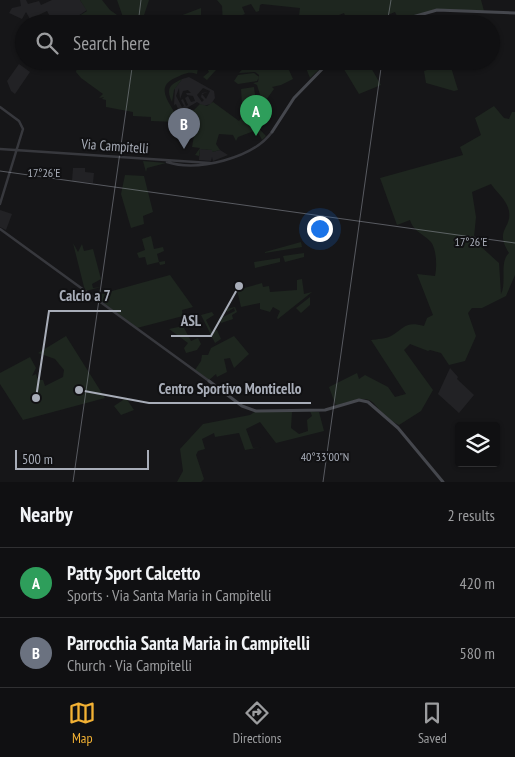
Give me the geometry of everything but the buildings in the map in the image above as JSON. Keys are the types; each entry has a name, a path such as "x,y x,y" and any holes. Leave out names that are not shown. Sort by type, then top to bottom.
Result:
{"main road":[{"path":"420,15 437,10 515,13"},
{"path":"272,132 294,98 321,70"},
{"path":"209,381 246,408 260,411 325,410 359,400 368,402 398,428 443,482"}],"street":[{"path":"0,107 20,120 22,126 18,150 0,204"},
{"name":"Via Campitelli","path":"0,149 210,163 260,145 272,132"},
{"path":"0,229 209,381"}],"shaded area":[{"path":"20,0 26,0 28,4 39,1 41,5 52,0 80,0 87,10 80,15 49,15 47,11 38,15 28,15 26,12 24,15 15,16 9,13 12,8 21,6"},
{"path":"80,0 102,0 117,15 81,15 87,11"},
{"path":"117,0 149,0 144,15 122,15"},
{"path":"217,0 481,0 484,11 434,10 416,15 396,15 395,12 388,15 345,15 344,13 339,15 299,15 300,8 262,4 259,11 256,12 251,4 242,7 245,14 243,15 222,15 222,6"},
{"path":"201,8 201,15 183,15"},
{"path":"15,70 27,70 30,72 15,94 11,91 7,81"},
{"path":"76,70 198,70 197,74 186,73 175,78 168,82 165,87 165,93 178,122 151,121 151,117 133,116 133,112 106,107 106,100 102,99 104,97 99,98 103,94 76,72"},
{"path":"208,70 216,70 207,80 203,77 209,72"},
{"path":"242,70 289,70 293,79 272,87 274,89 263,104 257,85 253,83 258,82 259,75 255,72 239,73"},
{"path":"307,70 318,70 310,78"},
{"path":"344,70 372,70 381,85 359,94"},
{"path":"452,70 458,90 454,91 426,83 424,71"},
{"path":"254,73 259,77 257,81 238,84 234,81 238,75"},
{"path":"189,77 214,91 215,98 211,104 203,106 197,102 185,109 178,109 176,104 174,105 175,88 182,79","holes":["179,88 180,99 183,91 188,90 191,93 186,93 187,95 193,96 195,101 191,102 188,96 185,98 188,105 186,106 183,99 181,100 184,106 182,107 176,96","203,88 210,91 206,99 202,94 208,92 202,93 201,97 204,100 202,102 197,95"]},
{"path":"182,79 174,90 172,102 169,94 170,88 174,83"},
{"path":"254,87 256,102 242,104 241,89"},
{"path":"213,102 239,121 245,114 266,136 262,140 257,130 238,137 236,141 233,135 219,134 216,144 220,150 212,152 212,150 200,149 199,156 195,155 200,148 192,147 194,136 191,132 181,130 182,120 177,110 194,110 200,104 207,106"},
{"path":"259,103 262,105 254,116 241,106"},
{"path":"494,106 504,118 509,119 512,112 515,112 515,275 506,296 482,308 472,308 468,313 476,336 465,361 449,365 441,353 428,351 410,344 404,350 433,390 421,411 399,425 389,419 373,402 368,400 361,399 336,406 329,387 357,373 359,379 365,375 388,387 395,397 406,394 371,340 389,337 409,325 424,326 427,318 433,315 417,274 435,276 434,248 430,241 413,227 410,220 397,225 380,178 463,155 460,147 481,135 475,118","holes":["491,184 504,200 509,211 508,222 503,234 503,239 509,253 504,262 503,289 501,294 499,263 478,244 474,237 476,217 472,192"]},
{"path":"200,149 212,150 212,152 220,150 228,155 213,161 212,157 211,161 199,160"},
{"path":"143,161 166,163 147,168 146,172"},
{"path":"73,168 85,168 85,172 94,173 93,183 72,181"},
{"path":"125,175 144,176 153,212 143,216 144,224 131,228 121,194"},
{"path":"0,210 12,214 6,230 0,227"},
{"path":"151,236 154,249 163,247 164,251 157,254 159,262 147,265 145,257 139,258 137,253 145,250 142,239"},
{"path":"301,242 302,247 265,253 265,252"},
{"path":"73,243 78,252 82,244 84,251 93,249 101,279 92,284 93,288 101,287 86,291"},
{"path":"304,253 304,257 285,262 283,256"},
{"path":"280,258 280,262 255,268 254,262"},
{"path":"165,261 165,264 160,265 159,262"},
{"path":"170,275 193,307 182,310 183,316 137,328 94,296"},
{"path":"302,279 304,294 312,292 278,319 280,311 273,307 270,312 260,309 260,303 241,307 237,290 262,283 263,287 269,286 270,292 297,290 297,280"},
{"path":"310,297 310,305 301,313 296,308"},
{"path":"235,307 237,312 232,315 233,319 221,323 219,319 235,311 234,308 227,312 226,309"},
{"path":"212,312 214,315 206,320 212,332 217,330 221,339 215,343 201,315"},
{"path":"183,326 191,341 198,338 201,344 197,350 186,353 184,348 188,343 169,329"},
{"path":"66,336 105,398 23,420 0,384 0,373 30,357 36,368 32,376 36,374 38,380 43,380 45,386 63,377 64,370 55,359 38,353"},
{"path":"234,336 249,354 234,368 230,358 224,359 227,372 217,377 216,374 209,380 195,370 201,361 202,355 208,355 211,348"},
{"path":"450,368 458,377 457,379 474,395 459,413 438,394"},
{"path":"126,398 134,410 121,415 114,406"},
{"path":"256,411 292,412 291,428 299,434 308,431 307,420 312,416 310,411 319,412 324,431 276,443 260,422 246,429 253,448 261,447 245,450 239,433 215,437 214,433 202,439 205,449 198,451 196,455 204,479 201,482 177,482 183,471 180,449 203,424 250,415"}],"place":[{"name":"Patty Sport Calcetto","path":"256,136"},
{"name":"Parrocchia Santa Maria in Campitelli","path":"184,149"},
{"name":"ASL","path":"239,286"},
{"name":"Centro Sportivo Monticello","path":"79,390"},
{"name":"Calcio a 7","path":"36,398"}]}
